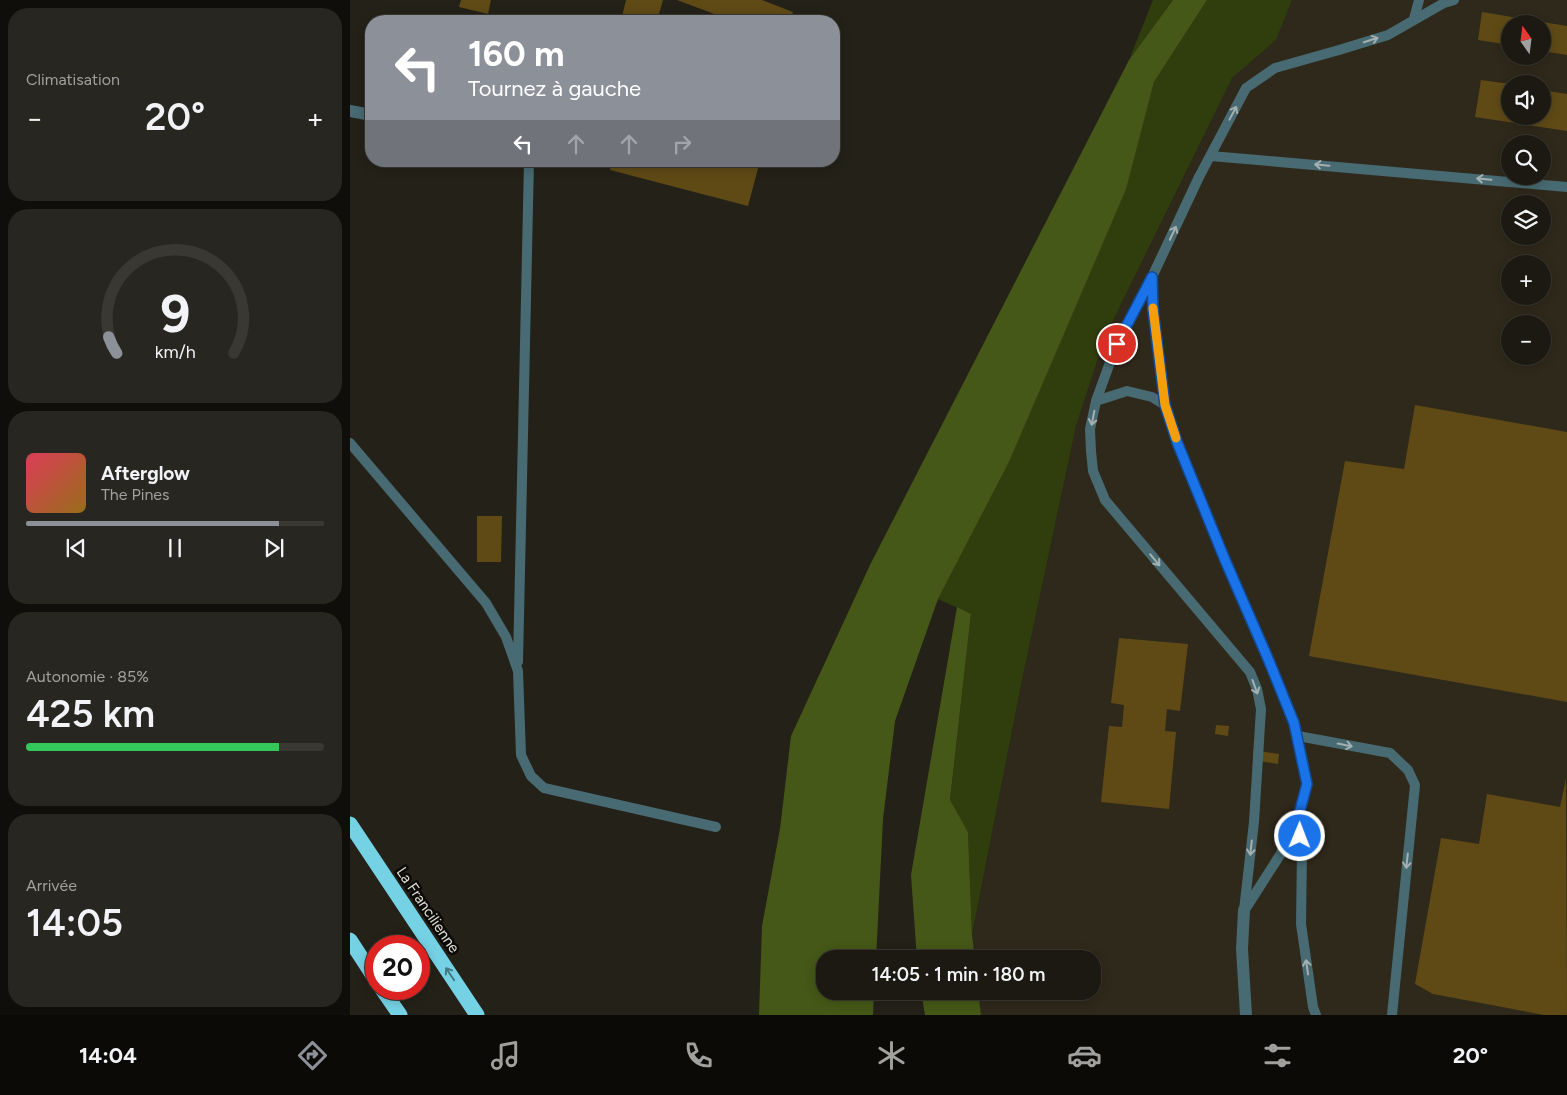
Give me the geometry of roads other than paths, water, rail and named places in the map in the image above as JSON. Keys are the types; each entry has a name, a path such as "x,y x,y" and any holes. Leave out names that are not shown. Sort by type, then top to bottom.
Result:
{"highway":[{"name":"La Francilienne","path":"350,824 477,1015"},
{"path":"350,940 365,963"},
{"path":"390,1000 400,1015"}],"street":[{"path":"350,111 365,114"},
{"path":"1244,910 1242,949 1246,1015"}],"lane":[{"path":"1414,19 1419,0"},
{"path":"1244,910 1254,822 1261,718 1257,689 1250,672 1105,500 1094,471 1091,450 1090,429 1096,401 1117,344 1152,277 1199,177 1246,88 1275,68 1388,35 1444,3 1454,0"},
{"path":"1210,156 1567,186"},
{"path":"529,167 518,671 521,754 531,776 544,788 716,827"},
{"path":"1152,277 1153,310 1165,405 1177,442 1294,723 1307,784 1297,822 1280,855 1244,910"},
{"path":"1096,401 1127,391 1152,397 1165,405"},
{"path":"350,443 486,603 506,637 518,671"},
{"path":"1298,736 1390,754 1408,770 1415,785 1392,1015"},
{"path":"1297,822 1302,850 1301,924 1312,1007 1316,1015"}]}
